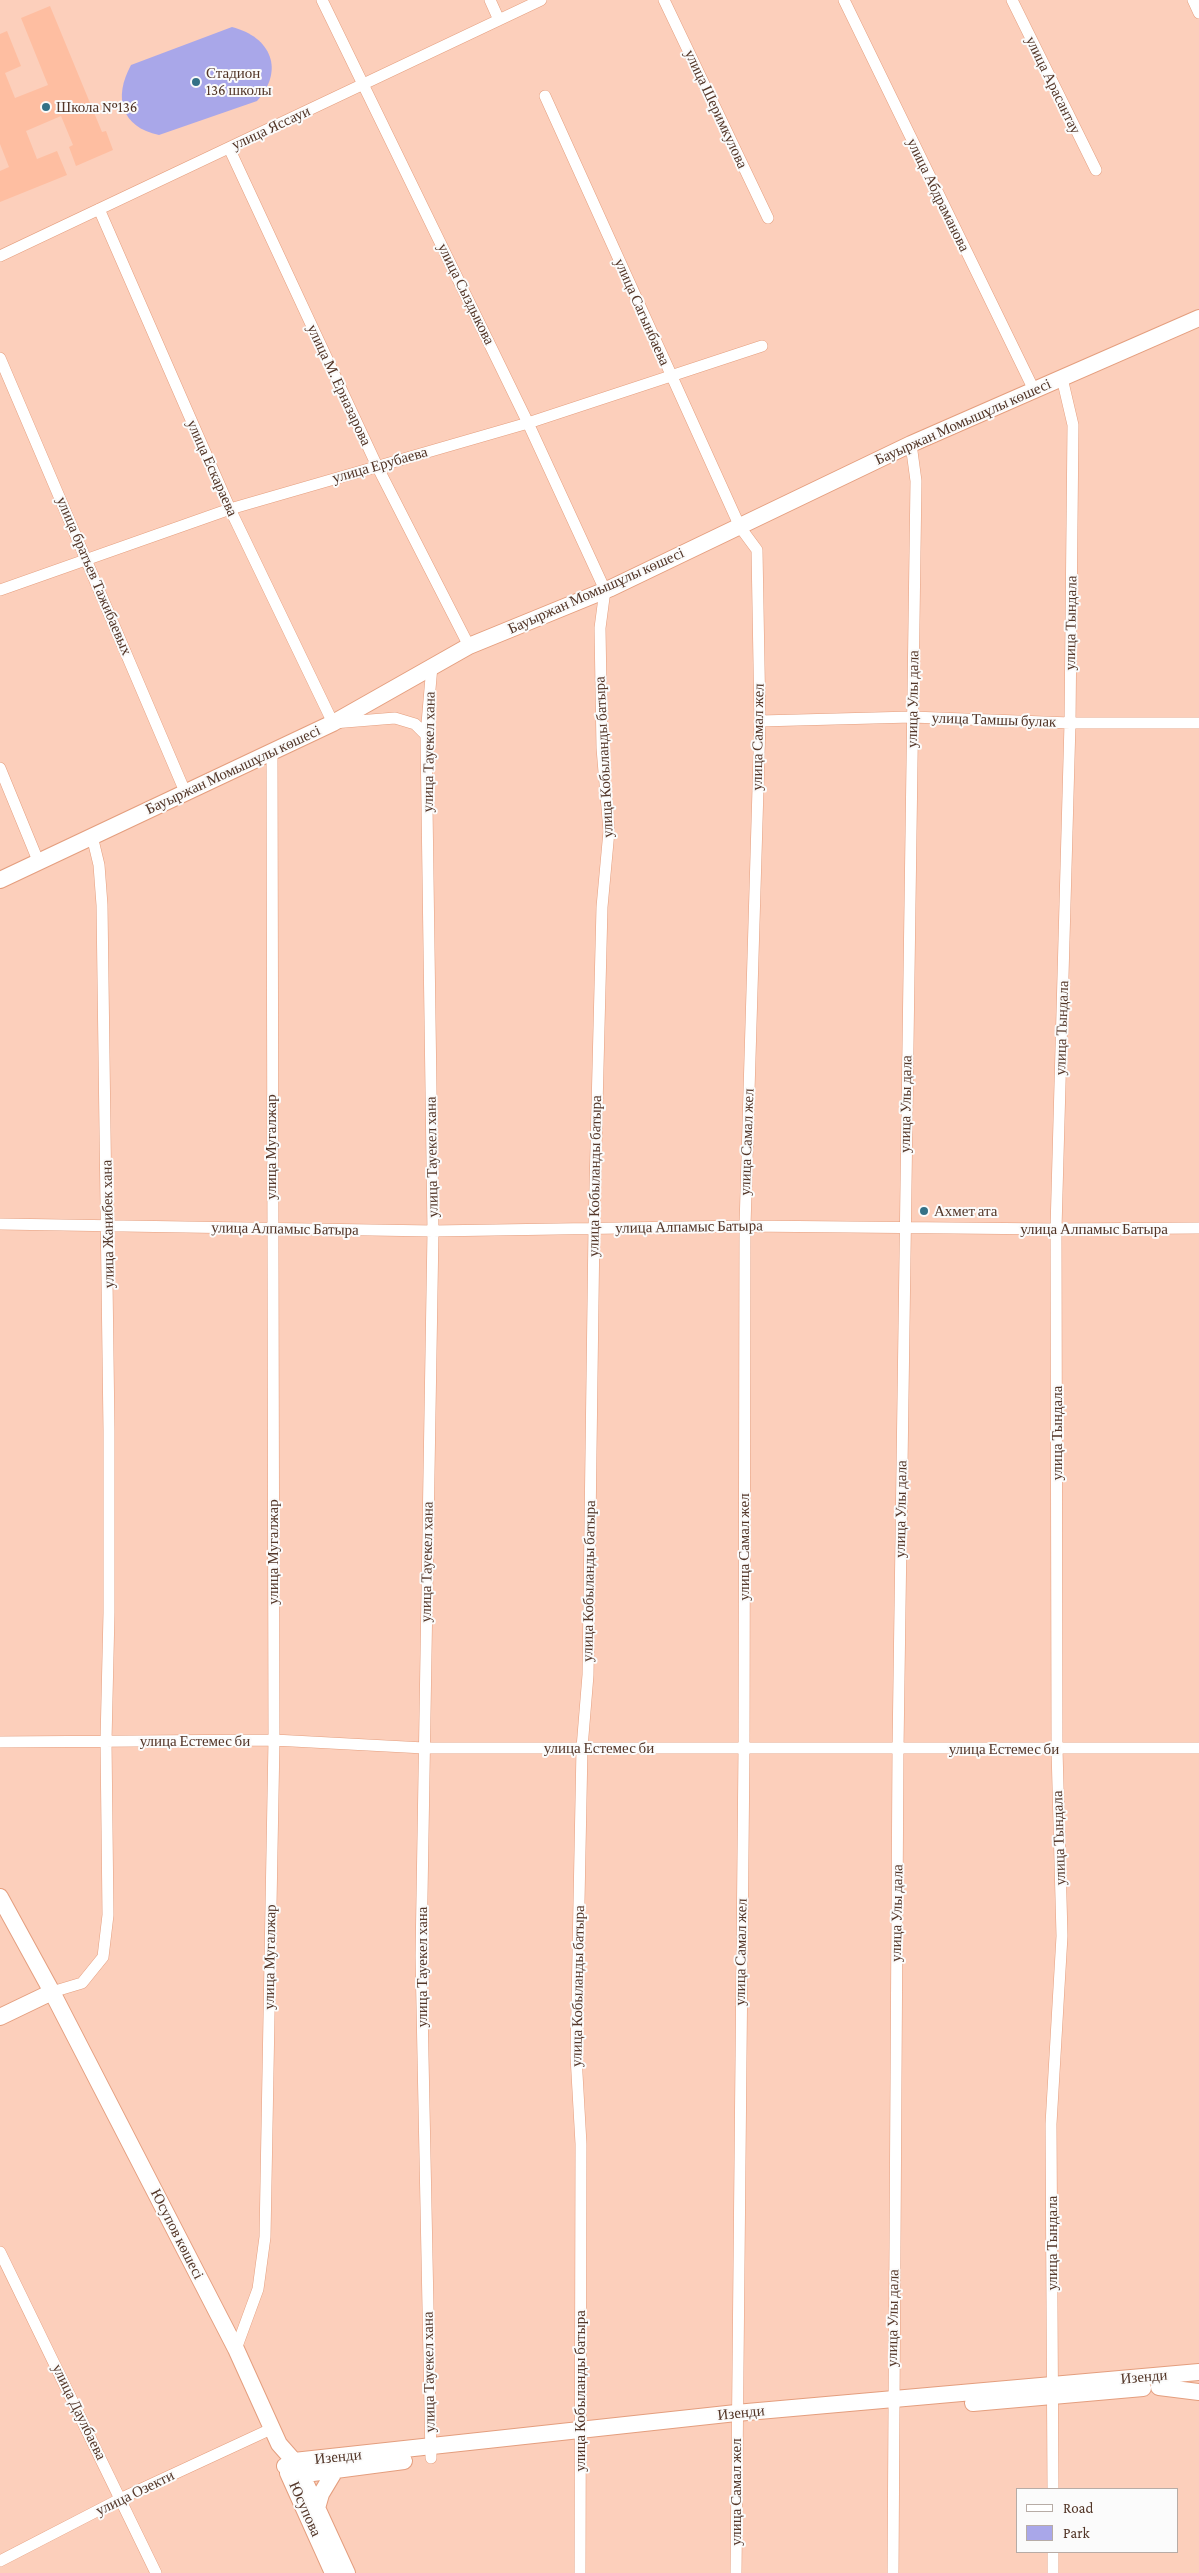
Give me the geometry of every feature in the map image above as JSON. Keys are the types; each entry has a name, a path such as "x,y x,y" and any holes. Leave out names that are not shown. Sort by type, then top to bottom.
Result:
{"street":[{"name":"улица Сыздыкова","path":"322,0 528,423 605,590"},
{"path":"490,0 499,20"},
{"name":"улица Яссауи","path":"0,256 541,0"},
{"name":"улица Шеримкулова","path":"664,0 768,218"},
{"name":"улица Абдраманова","path":"844,0 1034,390"},
{"name":"улица Арасантау","path":"1012,0 1096,170"},
{"path":"1193,0 1199,13"},
{"name":"улица Сагынбаева","path":"545,96 740,527"},
{"name":"улица М. Ерназарова","path":"229,148 377,466 469,646"},
{"name":"улица Ескараева","path":"100,209 230,510 333,723"},
{"name":"Бауыржан Момышұлы көшесі","path":"0,880 186,794 333,723 469,646 605,590 911,444 1199,318"},
{"name":"улица Ерубаева","path":"0,590 88,561 230,510 528,423 762,346"},
{"name":"улица братьев Тажибаевых","path":"0,358 186,794"},
{"name":"улица Тындала","path":"1053,2488 1051,2124 1062,1936 1057,1750 1056,1230 1070,723 1073,425 1062,378"},
{"name":"улица Улы дала","path":"893,2573 892,2404 898,1749 916,481 911,444"},
{"name":"улица Самал жел","path":"736,2573 744,1749 745,1226 760,721 757,550 740,527"},
{"name":"улица Кобыланды батыра","path":"580,2573 581,2144 576,2056 582,1748 588,1666 594,1228 602,906 610,831 602,748 600,655 600,628 605,590"},
{"name":"улица Тауекел хана","path":"430,2453 421,1956 433,1231 426,735 432,666"},
{"name":"улица Тамшы булак","path":"760,721 912,717 1070,723 1199,724"},
{"path":"333,723 395,718 415,724 426,735"},
{"name":"улица Мугалжар","path":"236,2349 258,2289 265,2237 274,1740 271,1230 272,752"},
{"path":"0,768 39,863"},
{"name":"улица Жанибек хана","path":"52,1992 82,1983 103,1957 108,1915 106,1741 109,1613 108,1225 102,905 99,865 92,836"},
{"name":"улица Алпамыс Батыра","path":"0,1224 271,1230 433,1231 745,1226 1056,1230 1199,1228"},
{"name":"улица Естемес би","path":"0,1742 274,1740 424,1748 1057,1750 1199,1748"},
{"name":"Юсупов көшесі","path":"0,1897 52,1992 236,2349 279,2444"},
{"path":"0,2017 52,1992"},
{"name":"улица Даулбаева","path":"0,2252 122,2498 156,2573"},
{"path":"1156,2382 1199,2360"},
{"name":"Изенди","path":"1156,2382 1199,2372"},
{"path":"1156,2382 1199,2392"},
{"name":"Изенди","path":"293,2469 580,2435 892,2404 1156,2382 1199,2384"},
{"name":"улица Озекти","path":"0,2561 122,2498 271,2429"},
{"name":"Юсупова","path":"279,2444 293,2469 333,2573"},
{"name":"Изенди","path":"293,2469 336,2469 430,2453"},
{"path":"293,2469 317,2508 347,2573"},
{"path":"317,2508 320,2494 336,2469"},
{"path":"1053,2553 1053,2573"}],"shaded area":[{"name":"Школа №136","path":"50,6 102,132 106,131 113,150 76,166 69,147 73,145 61,116 26,131 37,159 57,151 67,175 0,202 0,171 9,167 0,144 0,34 7,31 21,66 5,73 15,98 48,85 21,18"}],"green space":[{"name":"Стадион 136 школы","path":"232,27 256,38 270,56 272,67 270,78 266,89 257,101 159,135 146,131 129,118 124,109 122,89 131,65"}],"place":[{"name":"Стадион 136 школы","path":"196,82"},
{"name":"Школа №136","path":"46,107"},
{"name":"Ахмет ата","path":"924,1211"}]}
